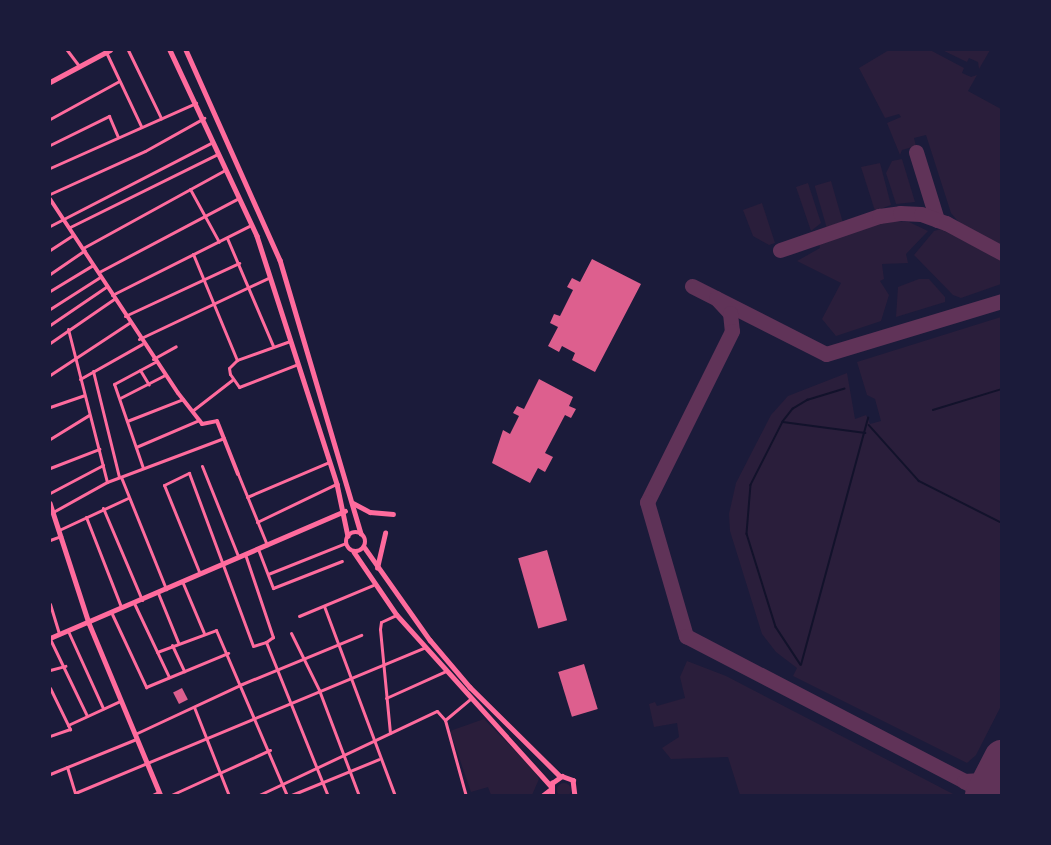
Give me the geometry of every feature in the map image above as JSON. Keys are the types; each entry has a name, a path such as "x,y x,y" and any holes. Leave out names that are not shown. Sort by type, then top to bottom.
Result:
{"main road":[{"path":"50,82 108,50"},
{"path":"170,50 240,197 272,277 345,511 348,536 346,543 354,552 373,585 397,615 551,787 552,795"},
{"path":"186,50 280,260 361,533 366,540 365,548 377,568 470,687 560,776 573,780 577,795"},
{"path":"50,503 52,516 59,530 89,623 160,794"},
{"path":"353,503 370,512 393,514"},
{"path":"50,638 112,614 244,552 267,545 345,511"},
{"path":"348,536 361,533"},
{"path":"377,568 385,533"},
{"path":"354,552 365,548"},
{"path":"542,795 560,776"}],"street":[{"path":"66,50 79,66"},
{"path":"108,50 119,81 141,127"},
{"path":"128,50 161,118"},
{"path":"50,119 119,81"},
{"path":"50,168 197,103"},
{"path":"50,145 109,116 118,137"},
{"path":"50,194 145,151 204,118"},
{"path":"50,226 63,217 214,142"},
{"path":"70,226 220,153"},
{"path":"50,274 84,249 227,169"},
{"path":"190,189 219,242"},
{"path":"50,309 99,275 240,197"},
{"path":"50,199 70,226 142,344 192,411 202,424 217,421 267,545"},
{"path":"50,343 113,297 252,224"},
{"path":"50,250 75,234"},
{"path":"227,238 273,346"},
{"path":"194,254 237,360"},
{"path":"125,316 239,263"},
{"path":"50,291 93,265"},
{"path":"139,339 272,277"},
{"path":"50,325 106,287"},
{"path":"50,375 75,361 129,323"},
{"path":"68,329 107,482"},
{"path":"291,341 237,360 229,368 232,380 239,387 298,364"},
{"path":"80,379 142,344"},
{"path":"143,468 114,384 176,346"},
{"path":"140,370 149,385"},
{"path":"93,371 120,477 166,589"},
{"path":"120,398 165,375"},
{"path":"192,411 232,380"},
{"path":"50,407 84,395"},
{"path":"127,422 183,399"},
{"path":"50,439 90,415"},
{"path":"136,447 199,420"},
{"path":"52,516 107,482 225,438"},
{"path":"50,468 99,449"},
{"path":"247,497 329,462"},
{"path":"50,493 102,465"},
{"path":"202,466 238,556"},
{"path":"200,574 164,485 189,473 253,646 273,637 244,552"},
{"path":"257,522 337,484"},
{"path":"59,530 128,498"},
{"path":"104,508 142,600"},
{"path":"86,517 122,609"},
{"path":"50,540 61,536"},
{"path":"268,574 346,543"},
{"path":"258,548 273,588 342,561"},
{"path":"182,581 204,633"},
{"path":"299,616 373,585"},
{"path":"158,592 178,642"},
{"path":"134,603 169,677"},
{"path":"50,604 59,635"},
{"path":"324,606 353,678 379,759 395,795"},
{"path":"112,614 146,687 228,653"},
{"path":"390,733 381,622 397,615"},
{"path":"157,652 178,642 216,630 257,717 288,795 379,759"},
{"path":"68,631 103,708"},
{"path":"291,633 319,690 359,795"},
{"path":"50,774 135,737 242,684 361,635"},
{"path":"50,638 87,716"},
{"path":"266,642 328,795"},
{"path":"172,645 184,671"},
{"path":"67,767 75,793 148,765 319,690 425,647"},
{"path":"50,670 65,666"},
{"path":"386,698 446,671"},
{"path":"50,688 70,729 50,736"},
{"path":"444,720 470,699"},
{"path":"68,724 120,701"},
{"path":"194,707 229,795"},
{"path":"257,795 374,743 437,711 444,720 466,795"},
{"path":"170,795 270,750"},
{"path":"150,795 160,794"}],"shaded area":[{"path":"889,50 930,50 964,68 962,73 971,77 977,75 968,91 1001,109 1001,245 962,226 951,213 926,135 914,138 916,146 902,150 900,155 887,123 901,117 899,114 885,118 859,68"},
{"path":"942,50 990,50 979,69 978,62 969,58 967,62"},
{"path":"902,159 915,202 896,204 886,173 892,161"},
{"path":"880,163 891,205 875,211 861,167"},
{"path":"831,181 843,222 827,227 815,186"},
{"path":"808,183 821,223 811,231 796,187"},
{"path":"762,203 775,243 769,245 753,236 743,210"},
{"path":"886,221 909,222 928,231 906,254 908,263 882,264 884,279 880,281 889,295 881,321 836,336 822,319 841,283 797,261 820,248 818,241"},
{"path":"941,229 1001,260 1001,284 961,298 953,295 914,255 934,231"},
{"path":"919,279 929,279 945,297 945,302 896,317 898,287"},
{"path":"1001,317 1001,706 976,755 967,763 793,676 797,668 776,652 762,634 730,531 729,514 736,483 771,415 788,396 847,373 855,419 866,415 870,424 881,421 875,399 867,395 857,362"},
{"path":"687,661 726,676 955,795 740,795 728,757 671,759 662,748 679,737 677,723 654,727 649,704 655,702 657,706 685,698 680,677"},
{"path":"484,719 534,770 539,779 532,795 491,795 488,787 471,792 450,731"},
{"path":"561,783 567,783 571,790 567,797 561,797 557,793 557,787"}],"building":[{"path":"592,259 641,284 595,372 572,360 575,353 562,346 559,352 548,346 558,327 550,323 554,314 560,316 573,290 567,287 572,278 580,282"},
{"path":"539,379 573,397 569,406 576,409 571,418 565,415 545,453 553,457 545,472 538,468 530,483 492,463 503,430 510,434 519,416 513,413 517,406 524,409"},
{"path":"547,550 567,620 538,628 518,558"},
{"path":"584,664 598,709 572,717 558,672"},
{"path":"182,688 188,700 179,704 173,693"}],"waterway":[{"path":"845,389 808,400 793,409 783,422 865,433"},
{"path":"933,410 1002,389"},
{"path":"783,422 751,485 747,534 776,627 801,665 868,418"},
{"path":"869,425 919,481 1002,523"}],"taxiway":[{"path":"916,152 937,220"},
{"path":"780,250 879,216 900,213 921,214 946,223 1002,253"},
{"path":"692,286 826,354 1002,301"},
{"path":"716,298 730,313 732,331 647,502 686,636 964,781"},
{"path":"993,796 964,781 986,780 997,768 991,788 996,796"}],"runway":[{"path":"983,795 1002,758"}]}
